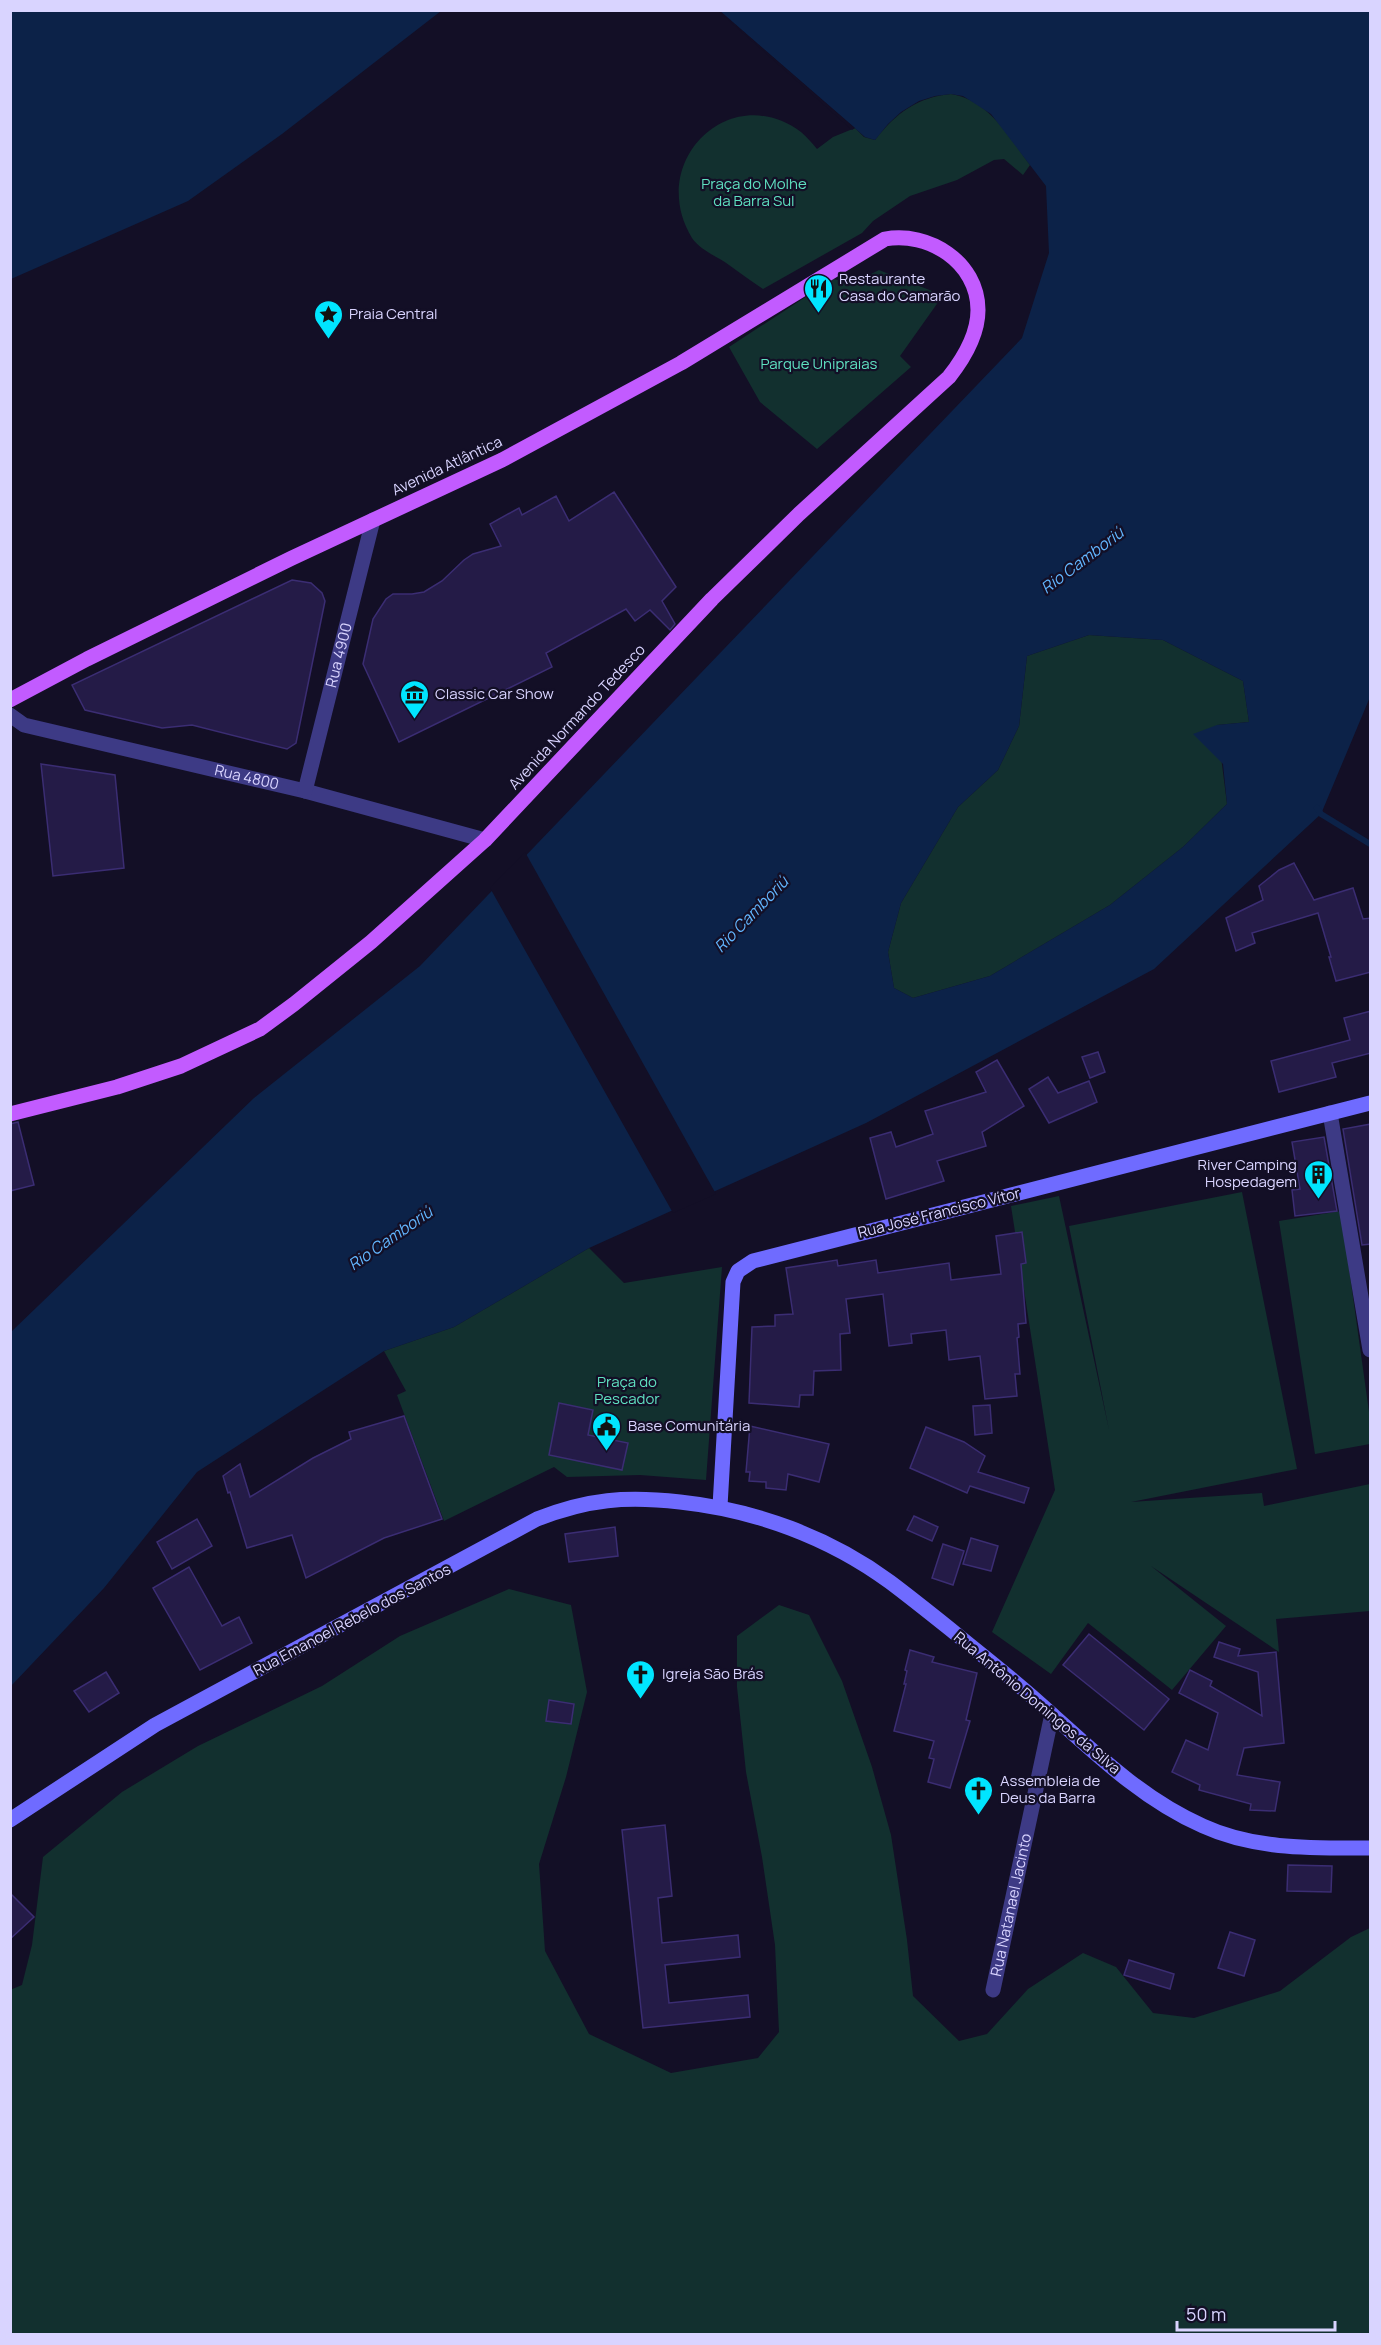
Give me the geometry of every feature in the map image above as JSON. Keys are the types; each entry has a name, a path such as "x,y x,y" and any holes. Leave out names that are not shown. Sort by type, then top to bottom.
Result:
{"main road":[{"name":"Avenida Normando Tedesco","path":"10,1114 117,1086 181,1066 260,1029 342,967 485,840 712,599 799,514 934,393 960,364 971,343 978,313 978,299 972,281 953,258 935,244 898,237 885,239"},
{"name":"Avenida Atlântica","path":"10,700 87,659 502,460 721,340 885,239"},
{"name":"Rua José Francisco Vítor","path":"720,1506 733,1282 738,1271 753,1262 1371,1103"},
{"name":"Rua Emanoel Rebelo dos Santos","path":"10,1820 155,1725 537,1519 594,1501 616,1499 654,1499 720,1506"},
{"name":"Rua Antônio Domingos da Silva","path":"720,1506 765,1518 805,1533 889,1581 1010,1677 1133,1784 1168,1809 1205,1827 1239,1839 1287,1847 1371,1848"}],"street":[{"name":"Rua 4900","path":"305,791 373,520"},
{"name":"Rua 4800","path":"10,715 24,725 305,791 485,840"},
{"path":"1330,1113 1371,1350"},
{"name":"Rua Natanael Jacinto","path":"993,1990 1052,1714"}],"green space":[{"name":"Praça do Molhe da Barra Sul","path":"951,94 976,104 997,121 1030,165 1023,175 1004,159 994,160 957,180 910,196 873,221 862,233 763,289 704,250 692,238 681,210 680,182 687,158 702,137 723,122 747,116 774,118 801,132 817,149 833,137 855,128 864,137 875,140 891,122 909,108 928,99"},
{"name":"Parque Unipraias","path":"879,270 932,291 939,301 900,356 911,367 817,449 760,402 729,347 833,279 853,283"},
{"path":"1089,635 1163,640 1243,681 1249,722 1217,725 1227,804 1183,847 1110,905 990,976 913,998 894,988 888,952 901,903 958,807 998,770 1019,726 1027,656"},
{"path":"1242,1192 1297,1469 1131,1502 1262,1493 1264,1506 1370,1484 1370,1611 1276,1619 1279,1652 1151,1566 1226,1626 1172,1690 1088,1623 1051,1674 992,1632 1055,1490 1011,1206 1059,1196 1109,1430 1069,1226"},
{"path":"1341,1211 1370,1419 1370,1444 1315,1454 1279,1221"},
{"name":"Praça do Pescador","path":"589,1248 624,1283 722,1267 706,1480 640,1475 567,1477 554,1467 444,1521 397,1395 406,1391 384,1351 454,1327"},
{"path":"509,1589 571,1605 587,1692 566,1777 539,1864 545,1951 589,2034 671,2073 758,2058 779,2032 775,1945 746,1772 737,1687 737,1636 779,1605 809,1615 842,1681 872,1767 891,1835 913,1996 959,2041 987,2034 1028,1989 1083,1953 1116,1967 1153,2013 1194,2018 1280,1991 1351,1937 1370,1928 1370,2334 11,2334 10,1990 22,1985 32,1945 43,1857 122,1792 198,1746 322,1686 400,1636"}],"water":[{"path":"11,10 441,11 282,134 188,201 11,279"},
{"name":"Rio Camboriú","path":"720,11 1370,11 1370,697 1321,814 1154,969 866,1123 589,1248 454,1327 384,1351 197,1472 104,1588 11,1686 11,1332 254,1098 420,966 1022,338 1049,253 1046,186 991,114 963,96 951,94 935,96 919,101 901,112 875,140 865,137","holes":["1089,635 1163,640 1243,681 1249,722 1217,725 1193,734 1223,764 1227,804 1183,847 1110,905 990,976 913,998 894,988 888,952 901,903 958,807 998,770 1019,726 1027,656"]}],"pier":[{"path":"717,10 720,11 855,128 852,130"},
{"path":"525,852 716,1194 673,1213 490,888"}],"building":[{"path":"614,492 676,587 662,601 675,624 670,630 650,610 635,621 626,609 546,653 552,667 399,742 363,664 373,619 386,599 393,594 424,592 442,581 473,554 501,546 490,524 519,508 522,515 556,496 569,521"},
{"path":"292,580 311,583 322,593 325,601 296,743 287,749 192,725 162,728 85,710 72,685"},
{"path":"41,764 115,775 124,868 53,876"},
{"path":"1294,863 1314,900 1353,888 1363,919 1371,918 1371,972 1336,981 1318,913 1252,933 1255,943 1236,951 1226,918 1263,900 1259,886 1279,870"},
{"path":"1371,1011 1371,1053 1332,1063 1336,1077 1279,1092 1271,1061 1350,1040 1344,1018"},
{"path":"1098,1052 1105,1072 1090,1078 1082,1057"},
{"path":"997,1060 1024,1106 982,1132 986,1146 937,1161 944,1181 886,1199 870,1138 891,1132 896,1147 933,1134 925,1111 986,1092 976,1072"},
{"path":"1048,1077 1058,1093 1089,1081 1097,1102 1049,1123 1029,1089"},
{"path":"18,1122 34,1185 10,1191 10,1124"},
{"path":"1371,1124 1371,1244 1362,1245 1343,1129"},
{"path":"1324,1137 1337,1211 1295,1216 1292,1190 1300,1189 1292,1142"},
{"path":"1022,1232 1026,1263 1021,1264 1026,1323 1018,1324 1020,1374 1015,1374 1017,1396 985,1399 980,1356 949,1360 946,1330 911,1334 912,1343 889,1346 883,1294 846,1299 850,1333 840,1334 841,1370 814,1371 813,1395 800,1395 799,1407 749,1403 752,1327 775,1326 775,1315 793,1314 786,1268 837,1260 838,1266 876,1260 878,1273 949,1263 951,1280 1001,1274 996,1236"},
{"path":"559,1403 593,1410 588,1435 628,1443 622,1470 549,1455"},
{"path":"990,1405 992,1433 975,1435 973,1406"},
{"path":"404,1416 442,1519 384,1538 306,1578 292,1535 247,1548 223,1476 240,1464 250,1497 313,1458 351,1439 349,1432"},
{"path":"750,1426 829,1444 819,1482 788,1474 786,1490 766,1488 766,1482 749,1481 750,1472 746,1472"},
{"path":"926,1427 964,1442 985,1456 978,1472 1029,1488 1024,1503 970,1486 967,1493 910,1468"},
{"path":"914,1516 938,1527 932,1541 907,1530"},
{"path":"197,1519 212,1546 172,1569 157,1542"},
{"path":"615,1527 618,1556 569,1562 565,1534"},
{"path":"971,1538 998,1546 991,1571 963,1564"},
{"path":"943,1544 964,1551 953,1585 932,1578"},
{"path":"189,1567 222,1626 239,1617 252,1643 200,1670 153,1588"},
{"path":"1089,1634 1169,1699 1144,1730 1063,1665"},
{"path":"1219,1642 1240,1649 1238,1656 1276,1652 1284,1743 1244,1748 1237,1775 1280,1782 1275,1811 1250,1810 1251,1804 1199,1790 1200,1785 1172,1772 1186,1740 1208,1750 1218,1713 1179,1693 1190,1670 1212,1681 1210,1686 1262,1716 1258,1672 1214,1657"},
{"path":"910,1650 934,1657 932,1662 977,1673 966,1720 970,1721 950,1788 928,1782 934,1759 929,1758 934,1741 894,1731 906,1684 904,1684 907,1671 905,1670"},
{"path":"106,1672 119,1693 89,1712 74,1691"},
{"path":"549,1700 574,1704 571,1724 546,1721"},
{"path":"665,1825 672,1896 658,1898 662,1943 738,1935 740,1957 665,1965 669,2003 748,1995 750,2017 643,2028 622,1830"},
{"path":"1288,1865 1332,1866 1331,1892 1287,1891"},
{"path":"10,1893 34,1917 10,1939"},
{"path":"1230,1932 1255,1940 1244,1976 1218,1968"},
{"path":"1129,1960 1174,1974 1170,1989 1124,1975"}],"waterway":[{"path":"1317,808 1321,814 1370,844"}],"place":[{"name":"Restaurante Casa do Camarão","path":"818,314"},
{"name":"Praia Central","path":"328,340"},
{"name":"Classic Car Show","path":"414,720"},
{"name":"River Camping Hospedagem","path":"1318,1200"},
{"name":"Base Comunitária","path":"607,1452"},
{"name":"Igreja São Brás","path":"641,1700"},
{"name":"Assembleia de Deus da Barra","path":"979,1816"}]}
